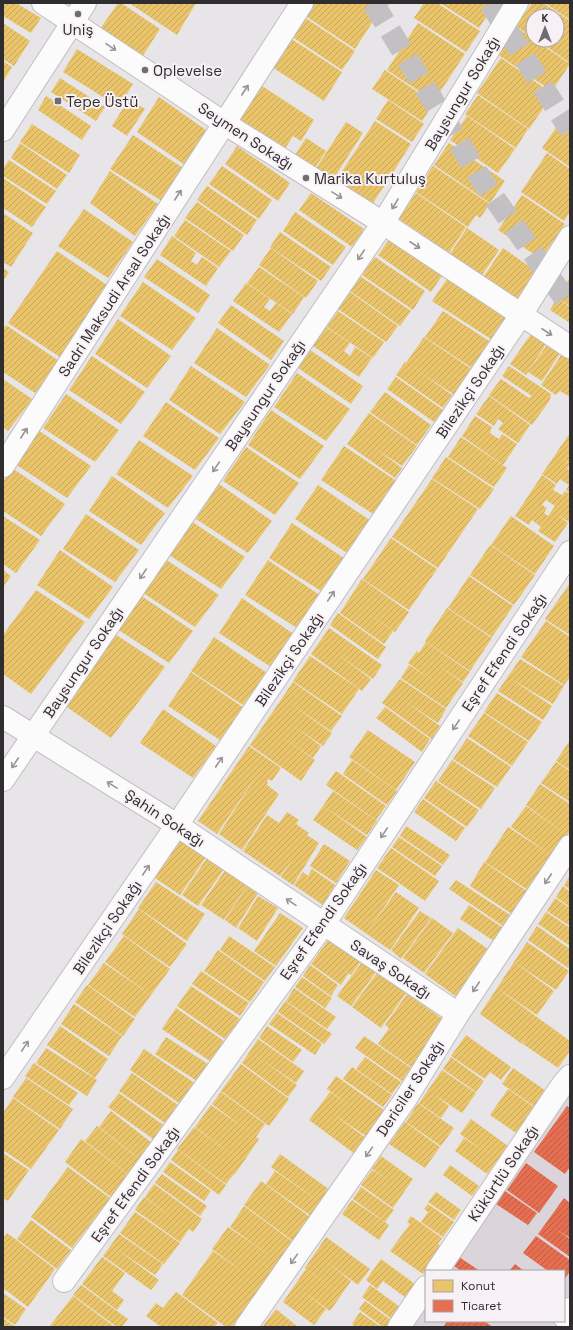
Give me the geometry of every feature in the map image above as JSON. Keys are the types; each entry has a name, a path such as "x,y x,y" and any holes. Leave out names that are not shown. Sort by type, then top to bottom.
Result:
{"street":[{"name":"Seymen Sokağı","path":"43,3 224,123 383,223 570,347"},
{"path":"3,130 85,3"},
{"name":"Sadri Maksudi Arsal Sokağı","path":"3,466 302,3"},
{"name":"Baysungur Sokağı","path":"3,780 383,223 517,3"},
{"name":"Bilezikçi Sokağı","path":"3,1078 177,825 521,315 570,237"},
{"name":"Eşref Efendi Sokağı","path":"64,1281 324,924 570,552"},
{"name":"Şahin Sokağı","path":"3,717 177,825 324,924"},
{"name":"Dericiler Sokağı","path":"246,1327 405,1100 458,1014 570,846"},
{"name":"Savaş Sokağı","path":"324,924 458,1014"},
{"name":"Kükürtlü Sokağı","path":"438,1270 563,1084 570,1076"},
{"path":"399,1327 425,1288"}],"shaded area":[{"path":"570,1078 570,1327 399,1327 425,1289 425,1322 565,1322 565,1270 439,1270"}],"building: Konut":[{"path":"3,3 16,3 41,18 31,33 3,16"},
{"path":"118,3 121,3 160,29 142,57 100,29"},
{"path":"129,3 196,3 177,35"},
{"path":"313,3 372,3 381,9 355,49 304,15"},
{"path":"377,3 390,3 386,9"},
{"path":"424,3 437,3 480,31 466,52 414,18"},
{"path":"440,3 491,3 494,5 479,28"},
{"path":"532,3 543,3 550,8 529,8"},
{"path":"545,3 570,3 570,20 565,17 565,8 552,8"},
{"path":"525,13 525,32 516,26"},
{"path":"304,17 355,51 342,70 291,36"},
{"path":"565,18 570,21 570,63 548,48 565,48"},
{"path":"3,23 30,41 14,66 3,59"},
{"path":"418,23 465,54 434,101 387,70"},
{"path":"516,27 525,33 525,48 547,48 570,64 552,91 497,54"},
{"path":"290,38 342,72 324,101 272,67"},
{"path":"77,49 133,84 119,107 63,72"},
{"path":"501,58 553,94 529,129 477,93"},
{"path":"3,61 12,67 3,82"},
{"path":"385,70 434,103 422,121 372,89"},
{"path":"60,78 105,107 96,121 51,92"},
{"path":"259,84 314,120 301,141 293,136 281,155 233,124"},
{"path":"478,95 528,129 516,148 465,114"},
{"path":"46,96 91,126 82,140 38,110"},
{"path":"159,97 206,130 185,165 137,132"},
{"path":"129,99 145,109 127,136 112,126"},
{"path":"388,100 424,124 412,142 376,119"},
{"path":"567,112 570,114 570,167 542,148"},
{"path":"467,116 515,149 498,173 450,140"},
{"path":"375,121 411,144 368,211 331,188"},
{"path":"346,122 363,133 332,181 315,170"},
{"path":"32,124 80,155 69,173 20,142"},
{"path":"133,135 183,168 162,201 110,169"},
{"path":"306,138 326,151 313,171 293,158"},
{"path":"20,143 67,175 57,189 11,158"},
{"path":"449,143 505,181 490,203 434,165"},
{"path":"237,146 290,183 278,201 225,164"},
{"path":"547,153 570,169 570,212 564,221 521,192"},
{"path":"9,160 56,191 47,204 3,176 3,169"},
{"path":"222,166 272,200 259,219 209,184"},
{"path":"433,166 490,204 480,218 476,215 468,227 416,192"},
{"path":"110,171 158,204 135,236 90,203"},
{"path":"3,178 46,207 32,227 3,208"},
{"path":"207,186 257,220 247,235 197,200"},
{"path":"311,193 364,229 352,247 299,210"},
{"path":"416,193 466,227 449,253 399,219"},
{"path":"522,195 565,224 541,259 498,230"},
{"path":"197,202 244,235 233,251 185,218"},
{"path":"84,209 133,242 108,278 58,246"},
{"path":"295,212 346,247 333,265 283,231"},
{"path":"3,213 33,233 11,267 3,262"},
{"path":"185,220 231,251 219,267 174,236"},
{"path":"467,228 499,250 482,275 450,254"},
{"path":"280,232 331,267 321,281 270,247"},
{"path":"172,236 196,253 191,261 197,265 202,257 218,268 206,286 160,255"},
{"path":"391,237 444,273 431,292 378,255"},
{"path":"271,248 318,281 306,298 259,265"},
{"path":"503,248 536,271 516,301 482,279"},
{"path":"57,251 110,287 60,357 8,323"},
{"path":"375,257 425,291 413,310 362,275"},
{"path":"157,259 210,295 198,313 144,277"},
{"path":"259,267 304,297 293,314 247,283"},
{"path":"3,268 9,272 3,281"},
{"path":"360,276 411,311 400,326 350,291"},
{"path":"570,277 570,306 557,298"},
{"path":"447,279 509,319 494,341 432,301"},
{"path":"143,282 196,318 172,350 120,316"},
{"path":"246,283 270,299 264,307 270,311 276,303 292,314 279,332 233,301"},
{"path":"350,292 398,326 386,342 338,309"},
{"path":"557,298 570,307 570,323 550,310"},
{"path":"231,305 284,341 271,360 218,323"},
{"path":"338,311 384,342 373,358 327,327"},
{"path":"443,311 492,343 475,370 425,337"},
{"path":"118,319 171,356 147,388 95,354"},
{"path":"6,325 59,361 35,393 3,372 3,329"},
{"path":"326,327 350,343 344,351 350,356 355,347 372,358 359,377 313,346"},
{"path":"217,328 270,365 246,397 194,363"},
{"path":"531,334 546,344 526,375 510,364"},
{"path":"424,337 473,370 456,396 421,373 452,395 443,408 396,375"},
{"path":"547,345 560,353 542,381 528,372"},
{"path":"310,350 363,386 351,404 298,368"},
{"path":"562,354 570,359 570,397 560,391 556,395 541,385"},
{"path":"92,356 145,392 121,424 69,390"},
{"path":"191,366 245,402 220,434 169,400"},
{"path":"509,366 551,394 550,400 532,425 489,395 501,379 529,398 532,396 502,376"},
{"path":"297,373 350,409 326,441 274,407"},
{"path":"396,377 443,410 434,422 387,389"},
{"path":"3,379 32,399 8,431 3,427"},
{"path":"385,392 431,425 417,445 370,412"},
{"path":"66,394 119,430 95,462 43,428"},
{"path":"489,396 530,425 518,443 498,429 503,423 498,419 494,426 476,414"},
{"path":"166,402 219,438 195,470 143,436"},
{"path":"271,410 324,446 300,479 248,445"},
{"path":"369,413 417,446 402,466 376,449 402,468 395,478 347,444"},
{"path":"475,416 492,427 490,433 499,439 502,434 517,444 503,465 462,436"},
{"path":"38,430 91,466 67,498 15,464"},
{"path":"570,433 570,463 563,459 570,464 567,469 570,471 570,493 566,490 569,485 560,479 557,484 542,474"},
{"path":"461,437 507,468 494,487 448,457"},
{"path":"139,440 193,476 168,508 116,474"},
{"path":"344,446 398,482 373,514 321,480"},
{"path":"246,447 299,483 275,515 223,481"},
{"path":"446,457 494,489 480,509 432,478"},
{"path":"12,468 65,504 41,536 3,511 3,482"},
{"path":"542,475 556,485 553,490 562,495 565,491 570,494 570,520 569,522 558,515 568,523 555,542 538,531 541,527 532,520 529,525 515,516","holes":["546,500 555,506 548,516 544,513 547,508 542,505"]},
{"path":"112,476 165,513 141,545 89,511"},
{"path":"432,479 478,509 438,568 392,537"},
{"path":"219,484 272,521 248,553 196,519"},
{"path":"318,485 371,521 347,553 295,519"},
{"path":"86,514 139,550 115,582 63,549"},
{"path":"3,516 40,540 16,573 3,564"},
{"path":"511,516 554,546 535,574 491,545"},
{"path":"191,521 245,557 221,589 169,555"},
{"path":"292,523 345,559 321,591 269,558"},
{"path":"391,538 437,569 409,610 363,579"},
{"path":"490,545 535,575 514,605 470,575"},
{"path":"60,550 113,587 89,619 37,585"},
{"path":"165,559 219,595 195,627 143,593"},
{"path":"268,560 321,596 297,628 245,595"},
{"path":"3,570 11,576 3,587"},
{"path":"469,576 513,606 492,637 448,608"},
{"path":"362,579 409,612 395,632 368,613 393,631 384,644 340,613"},
{"path":"570,583 570,635 545,619"},
{"path":"36,590 85,622 31,694 3,674 3,635"},
{"path":"140,595 193,631 169,663 117,629"},
{"path":"242,598 295,635 271,667 219,633"},
{"path":"447,608 492,638 470,671 425,641"},
{"path":"338,613 386,647 378,659 330,625"},
{"path":"546,621 570,637 570,677 564,685 521,657"},
{"path":"329,628 382,665 373,679 337,654 371,679 362,691 311,654"},
{"path":"115,634 165,667 111,738 64,705"},
{"path":"214,637 267,673 243,705 191,671"},
{"path":"426,642 470,672 463,682 438,665 463,683 446,708 401,678 409,665 427,677 408,663 417,651 419,653"},
{"path":"310,656 359,689 342,714 293,681"},
{"path":"520,659 564,686 553,704 511,679 552,706 543,720 498,691"},
{"path":"191,672 244,708 220,740 168,706"},
{"path":"400,679 446,709 438,723 406,702 440,726 432,739 382,703"},
{"path":"293,682 342,716 331,731 289,703 332,733 323,746 295,727 321,746 313,758 279,735 315,760 301,781 250,745"},
{"path":"497,693 542,722 529,741 484,712"},
{"path":"385,707 430,739 422,752 376,718"},
{"path":"163,709 216,746 193,778 140,743"},
{"path":"484,713 528,742 512,766 468,736"},
{"path":"368,730 415,762 396,790 349,757"},
{"path":"467,738 511,767 497,787 453,759"},
{"path":"570,740 570,770 556,761"},
{"path":"249,746 281,768 272,781 268,779 267,785 279,794 242,850 219,834 259,772 217,834 198,821"},
{"path":"352,760 397,791 387,805 343,774"},
{"path":"452,760 495,788 481,809 438,781"},
{"path":"556,762 570,771 570,802 541,783"},
{"path":"336,771 386,806 376,820 326,785"},
{"path":"436,781 479,810 467,827 424,798"},
{"path":"540,784 570,804 570,831 567,835 526,805"},
{"path":"333,791 377,821 367,835 323,806"},
{"path":"423,799 465,828 456,841 414,812"},
{"path":"323,806 367,837 357,850 313,820"},
{"path":"526,806 567,835 552,856 531,892 485,862 508,827 548,853 511,827"},
{"path":"287,812 299,820 296,824 309,833 307,835 319,843 293,885 281,877 292,860 280,876 243,851 267,815 279,823"},
{"path":"406,826 450,855 443,865 400,836"},
{"path":"399,837 442,866 435,876 392,847"},
{"path":"181,840 206,857 180,895 155,878"},
{"path":"324,844 350,861 336,883 310,866"},
{"path":"391,848 439,881 425,901 377,868"},
{"path":"207,858 224,869 198,906 182,895"},
{"path":"484,862 530,893 515,916 470,886"},
{"path":"226,869 248,884 224,920 201,905"},
{"path":"312,869 335,885 323,905 294,885 303,872 308,876"},
{"path":"376,870 399,885 368,931 396,892 419,908 390,950 344,918"},
{"path":"570,875 570,890 564,885"},
{"path":"456,880 510,915 503,926 449,889"},
{"path":"156,882 205,914 187,941 138,908"},
{"path":"247,886 258,893 236,928 225,920"},
{"path":"563,886 570,892 570,907 556,897"},
{"path":"258,896 278,908 257,941 238,928"},
{"path":"555,898 570,908 570,926 547,911"},
{"path":"469,905 503,928 494,941 460,919"},
{"path":"139,909 187,944 170,967 122,934"},
{"path":"420,911 431,918 401,959 391,950"},
{"path":"546,912 570,928 570,946 538,924"},
{"path":"280,913 303,928 276,966 254,951"},
{"path":"432,918 453,933 424,973 403,958"},
{"path":"537,926 570,949 570,964 568,968 528,940"},
{"path":"458,928 492,952 458,998 425,974"},
{"path":"124,936 170,969 151,995 105,962"},
{"path":"229,936 275,967 265,981 220,950"},
{"path":"329,939 361,961 351,975 344,971 348,974 341,985 311,964"},
{"path":"527,942 569,971 556,990 514,962"},
{"path":"218,950 264,982 250,1002 204,971"},
{"path":"362,962 376,972 351,1006 337,996"},
{"path":"514,962 554,991 537,1015 497,988"},
{"path":"104,963 151,995 135,1017 88,985"},
{"path":"310,965 338,985 331,996 303,976"},
{"path":"201,971 249,1003 240,1016 192,984"},
{"path":"377,973 406,993 381,1028 352,1007"},
{"path":"302,977 332,998 325,1008 295,987"},
{"path":"87,985 135,1019 123,1036 75,1002"},
{"path":"191,986 240,1019 225,1039 177,1006"},
{"path":"294,988 336,1017 327,1029 286,1001"},
{"path":"497,988 570,1041 570,1051 558,1068 523,1044 526,1039 522,1044 480,1014"},
{"path":"407,994 444,1020 411,1067 378,1044 389,1028 385,1025"},
{"path":"285,1001 332,1034 324,1044 278,1012"},
{"path":"74,1004 122,1036 109,1056 61,1024"},
{"path":"176,1008 224,1041 210,1061 162,1029"},
{"path":"277,1013 322,1044 315,1055 269,1024"},
{"path":"60,1026 108,1059 95,1078 47,1045"},
{"path":"267,1026 302,1050 293,1062 259,1038"},
{"path":"466,1035 511,1067 501,1080 490,1072 485,1079 451,1056"},
{"path":"364,1036 411,1068 402,1081 355,1048"},
{"path":"166,1037 208,1064 197,1081 155,1054"},
{"path":"258,1039 304,1071 296,1083 261,1059 297,1085 288,1097 242,1063"},
{"path":"46,1048 97,1080 87,1096 36,1063"},
{"path":"144,1049 196,1084 182,1105 130,1070"},
{"path":"365,1057 401,1082 392,1094 356,1069"},
{"path":"451,1057 484,1081 476,1092 443,1069"},
{"path":"34,1063 78,1093 69,1105 25,1076"},
{"path":"241,1064 289,1099 269,1126 221,1091"},
{"path":"352,1067 392,1095 383,1107 343,1079"},
{"path":"513,1068 549,1093 538,1109 502,1084"},
{"path":"442,1070 476,1093 462,1113 435,1095 449,1106 441,1118 419,1103"},
{"path":"132,1073 178,1105 165,1123 119,1091"},
{"path":"336,1076 384,1110 366,1136 333,1114 366,1138 355,1154 309,1120 330,1092 348,1104 327,1089"},
{"path":"26,1078 73,1109 60,1129 13,1097"},
{"path":"508,1089 538,1110 519,1135 490,1115"},
{"path":"221,1092 265,1124 256,1137 259,1139 235,1174 226,1184 177,1149 194,1127 237,1158 195,1127 211,1105 245,1129 212,1104"},
{"path":"119,1093 166,1127 156,1141 108,1107"},
{"path":"13,1098 59,1130 31,1169 3,1150 3,1113"},
{"path":"418,1103 454,1128 441,1146 406,1122"},
{"path":"111,1111 152,1143 140,1159 99,1127"},
{"path":"471,1119 508,1146 487,1174 455,1151 464,1138 482,1150 460,1134"},
{"path":"405,1122 440,1147 425,1168 389,1144"},
{"path":"97,1126 142,1161 131,1176 85,1141"},
{"path":"81,1139 128,1174 111,1197 65,1162"},
{"path":"178,1150 226,1185 219,1195 171,1160"},
{"path":"3,1153 29,1170 8,1201 3,1198"},
{"path":"280,1154 330,1190 321,1203 271,1167"},
{"path":"381,1156 413,1179 393,1208 361,1185 372,1170 387,1179 372,1169"},
{"path":"170,1162 211,1191 204,1201 163,1172"},
{"path":"450,1165 479,1186 472,1196 443,1175"},
{"path":"68,1167 110,1198 72,1248 31,1217"},
{"path":"275,1171 321,1203 311,1216 266,1184"},
{"path":"162,1174 207,1206 200,1216 155,1183"},
{"path":"261,1181 310,1217 293,1241 244,1205"},
{"path":"154,1184 202,1219 193,1232 189,1229 180,1242 135,1210 144,1197 170,1216 145,1197"},
{"path":"361,1187 394,1210 385,1222 353,1199"},
{"path":"436,1192 461,1210 454,1220 428,1202"},
{"path":"352,1200 389,1225 379,1240 342,1214"},
{"path":"428,1204 454,1222 443,1237 421,1222 428,1212 424,1209"},
{"path":"244,1206 293,1242 232,1327 226,1327 182,1295 213,1251 239,1269 212,1249 228,1227 269,1255 230,1227"},
{"path":"135,1212 180,1243 164,1264 120,1233"},
{"path":"411,1216 442,1238 438,1244 442,1247 423,1274 390,1251 410,1224 407,1222"},
{"path":"31,1220 71,1250 57,1269 17,1239"},
{"path":"7,1233 55,1269 28,1307 3,1288 3,1239"},
{"path":"119,1234 163,1264 155,1275 118,1250 159,1280 151,1290 103,1256"},
{"path":"326,1237 370,1269 358,1285 327,1262 351,1281 330,1311 301,1290 326,1309 314,1325 283,1302 306,1269 338,1292 305,1268"},
{"path":"102,1257 125,1273 112,1291 124,1300 117,1310 82,1284"},
{"path":"381,1259 419,1287 409,1300 383,1281 377,1289 366,1280"},
{"path":"81,1285 128,1319 122,1327 117,1327 73,1295"},
{"path":"370,1285 404,1310 396,1322 362,1297"},
{"path":"176,1292 218,1323 214,1327 161,1327 146,1316 156,1303 163,1308"},
{"path":"3,1293 26,1309 15,1325 3,1317"},
{"path":"73,1296 115,1327 49,1327"},
{"path":"365,1301 395,1323 392,1327 383,1327 359,1309"},
{"path":"276,1309 298,1327 262,1327"},
{"path":"360,1312 381,1327 356,1327 352,1324"},
{"path":"3,1318 14,1326 3,1327"}],"building: Ticaret":[{"path":"567,1106 570,1108 570,1167 565,1174 534,1152"},
{"path":"526,1163 558,1186 539,1213 507,1190"},
{"path":"505,1191 537,1213 528,1225 496,1204"},
{"path":"564,1198 570,1203 570,1238 557,1230 570,1239 570,1257 538,1234"},
{"path":"536,1236 570,1260 570,1271 565,1278 565,1270 547,1270 523,1253"},
{"path":"459,1257 478,1270 460,1270 454,1266"},
{"path":"515,1264 523,1270 510,1270"},
{"path":"447,1322 486,1322 493,1327 443,1327"}],"tunnel":[{"path":"373,3 483,182 570,306"},
{"path":"490,3 570,130"}],"place":[{"name":"Uniş","path":"78,14"},
{"name":"Oplevelse","path":"145,70"},
{"name":"Tepe Üstü","path":"58,101"},
{"name":"Marika Kurtuluş","path":"306,178"}]}
